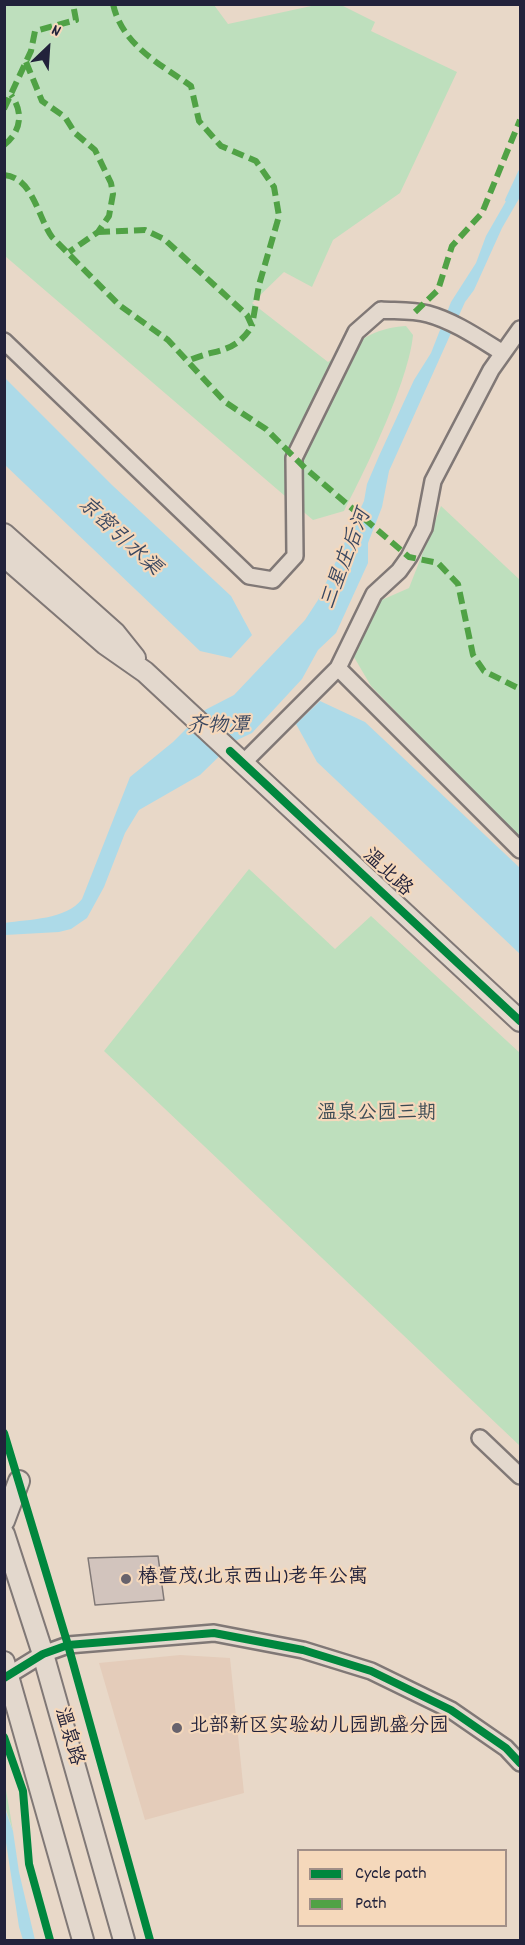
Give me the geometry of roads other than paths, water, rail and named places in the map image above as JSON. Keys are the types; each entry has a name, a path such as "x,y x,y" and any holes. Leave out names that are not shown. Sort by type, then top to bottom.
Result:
{"main road":[{"name":"温北路","path":"4,534 115,633 145,672"},
{"name":"温北路","path":"4,556 105,644 145,672 520,1022"},
{"path":"4,1521 19,1481"},
{"name":"温泉路","path":"4,1534 44,1654 124,1941"},
{"name":"温泉路","path":"6,1672 83,1941"}],"street":[{"path":"4,341 249,576 273,580 295,556 294,458 356,333 381,310 429,314 503,353"},
{"path":"236,757 338,668 374,594 399,571 419,538 424,528 434,481 491,370 520,329"},
{"path":"338,668 520,850"},
{"path":"480,1438 520,1476"},
{"path":"6,1672 68,1645 214,1633 303,1650 371,1671 451,1710 506,1748 520,1763"}],"water":[{"name":"齐物潭","path":"520,167 520,197 502,228 474,290 465,302 389,471 382,507 368,543 368,563 336,633 318,650 302,679 252,733 235,741 200,775 139,810 125,833 104,887 87,918 71,929 59,932 5,935 5,923 57,915 75,906 82,899 130,777 173,742 205,710 234,695 305,620 318,600 364,501 367,484 379,456 414,380 431,353 451,302 476,263 486,236 513,189"},
{"name":"京密引水渠","path":"4,377 112,485 231,596 252,635 231,658 200,651 5,465"},
{"path":"320,701 365,722 520,868 520,954 317,762 296,724"},
{"path":"4,1806 13,1831 19,1872 35,1940 23,1940 19,1927 5,1836"}],"waterway":[{"name":"三星庄后河","path":"507,200 520,172"}],"place":[{"name":"椿萱茂(北京西山)老年公寓","path":"126,1579"},
{"name":"北部新区实验幼儿园凯盛分园","path":"177,1728"}],"park label":[{"name":"温泉公园三期","path":"377,1115"}]}
